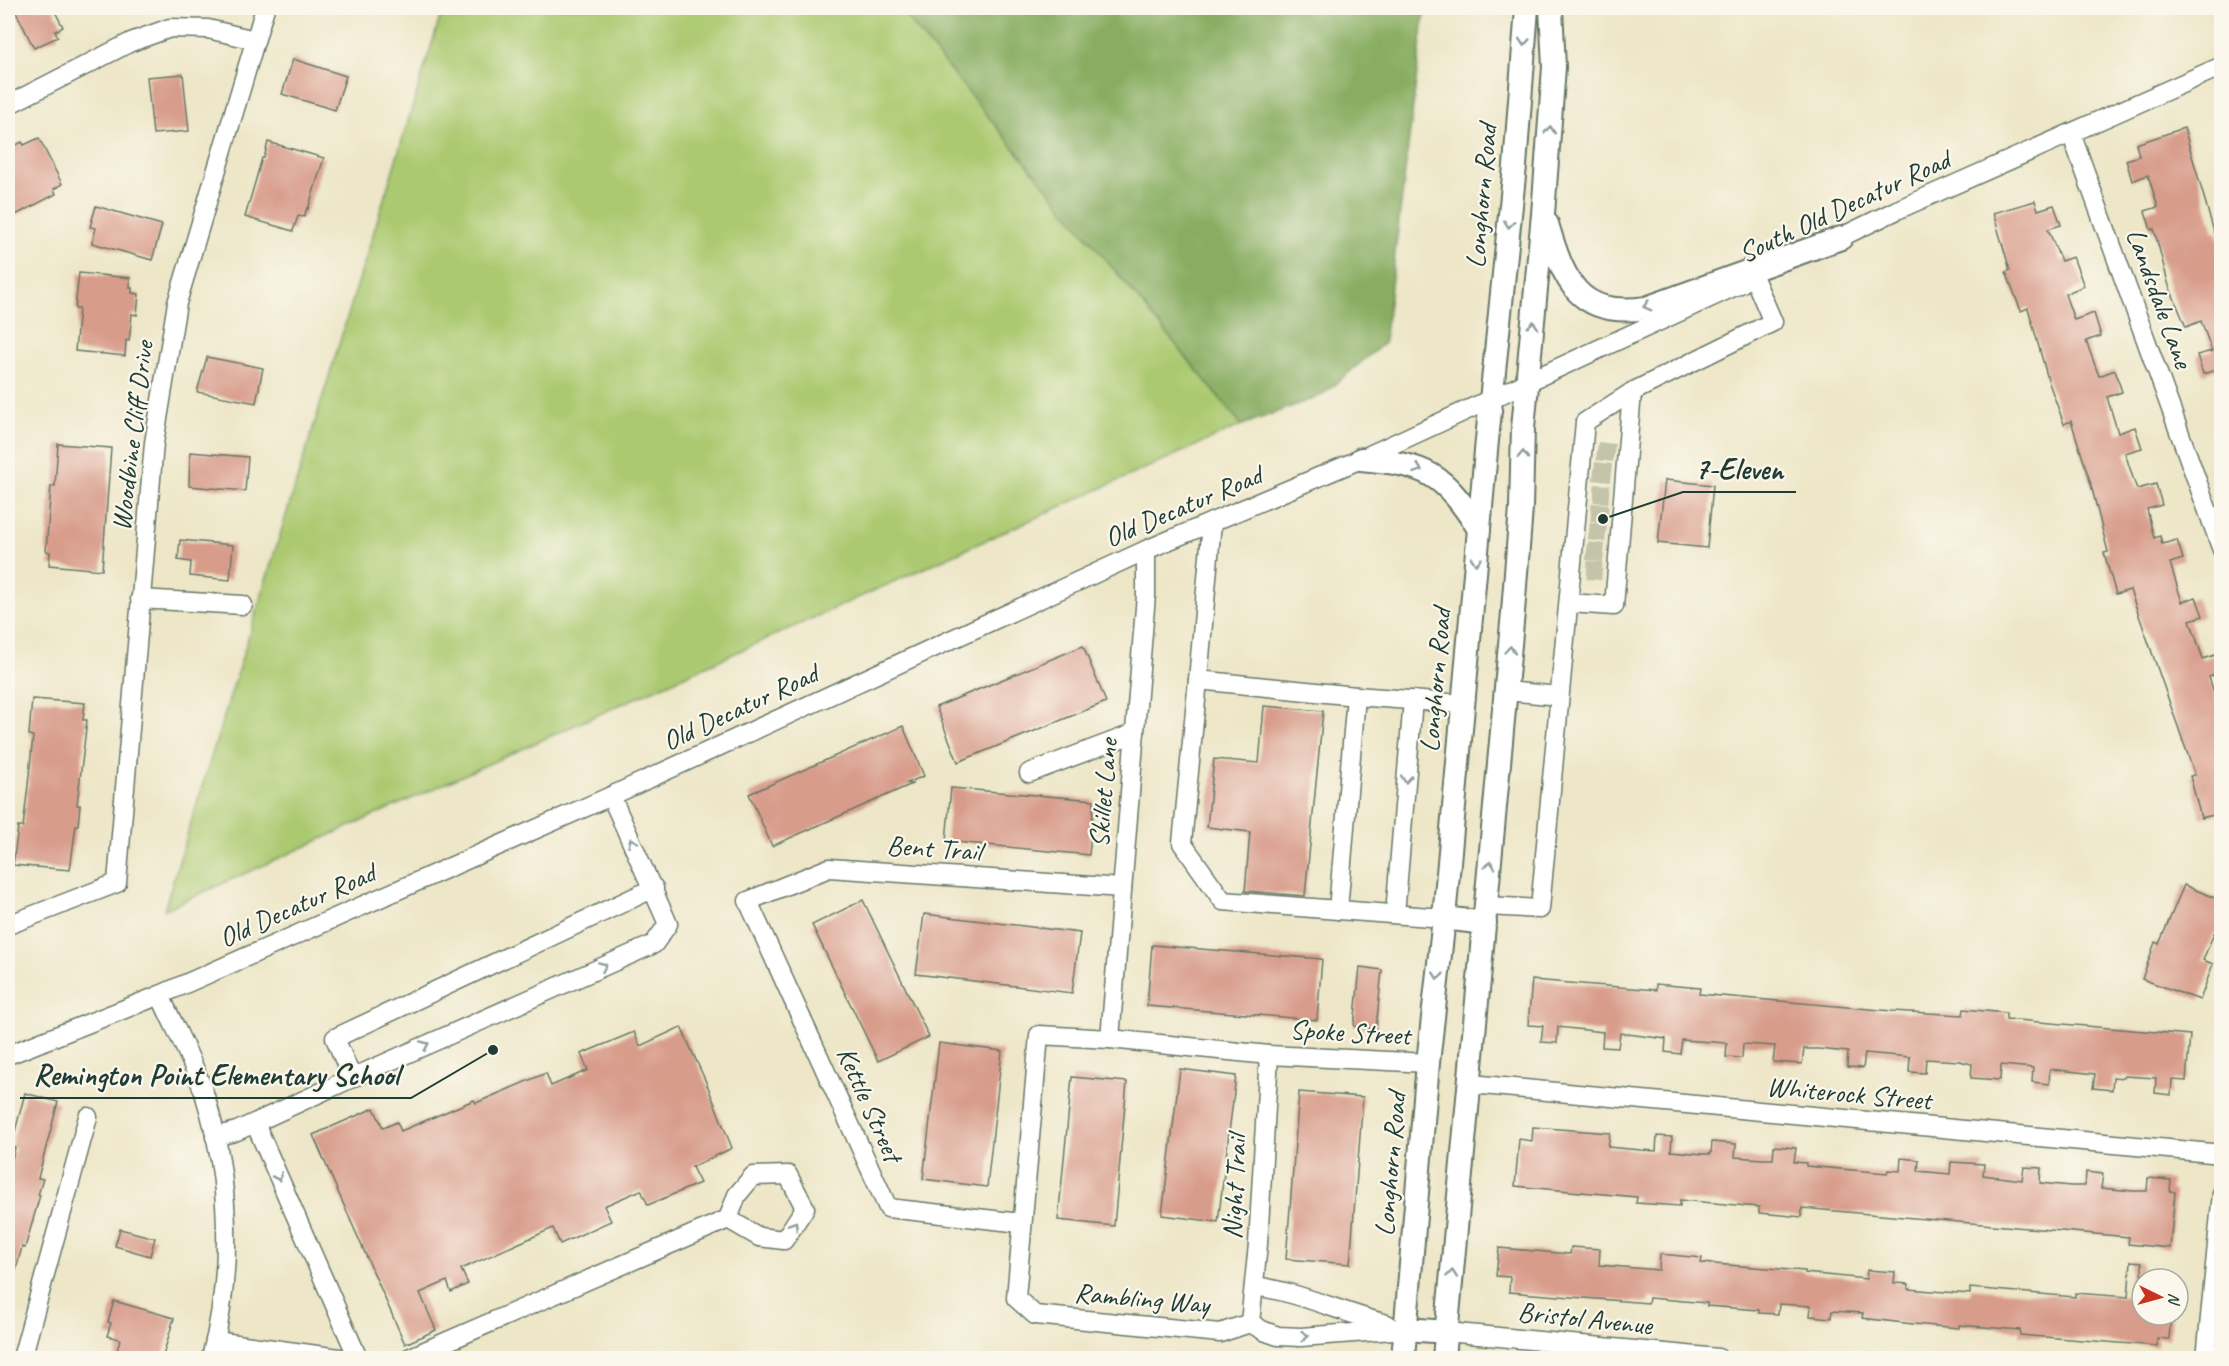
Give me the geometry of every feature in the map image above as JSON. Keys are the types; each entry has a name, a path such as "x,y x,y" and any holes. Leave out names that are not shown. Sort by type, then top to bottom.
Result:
{"main road":[{"name":"Longhorn Road","path":"1403,1359 1428,1063 1444,918 1515,166 1527,8"},
{"path":"1444,1359 1471,1084 1521,508 1523,428 1544,214 1554,67 1551,8"},
{"path":"1544,214 1566,278 1587,301 1610,309 1625,311 1646,308 1841,237"},
{"path":"1361,459 1400,463 1432,474 1460,500 1479,529"},
{"path":"1444,918 1486,915"},
{"path":"1407,1329 1447,1332"}],"street":[{"name":"Woodbine Cliff Drive","path":"8,926 117,883 154,443 177,303 265,8"},
{"path":"8,105 131,42 170,28 208,29 255,40"},
{"name":"South Old Decatur Road","path":"1492,398 1897,210 2222,66"},
{"name":"Landsdale Lane","path":"2071,133 2222,550"},
{"path":"1486,915 1540,909 1569,603 1595,561 1605,452 1585,422 1632,392 1773,322 1754,278"},
{"path":"1569,603 1614,606 1595,561 1597,532 1605,452 1632,392"},
{"name":"Old Decatur Road","path":"8,1055 160,995 611,796 1146,550 1361,459 1492,398"},
{"path":"1212,522 1182,843 1223,901 1444,918"},
{"name":"Skillet Lane","path":"1110,1040 1146,595 1146,550"},
{"path":"140,599 243,605"},
{"path":"1198,680 1463,704"},
{"path":"1506,691 1559,696"},
{"path":"1338,910 1356,696"},
{"path":"1395,914 1413,700"},
{"path":"1029,773 1135,733"},
{"path":"215,1137 237,1131 654,944 668,924 654,888 611,796"},
{"name":"Bent Trail","path":"748,901 830,868 1122,888"},
{"path":"352,1078 335,1038 654,888"},
{"name":"Kettle Street","path":"748,901 888,1208 1021,1222"},
{"path":"160,995 204,1095 223,1171 227,1264 213,1350 339,1359"},
{"name":"Rambling Way","path":"1110,1040 1039,1035 1016,1298 1035,1315 1220,1333 1250,1323 1278,1336 1301,1337 1407,1329"},
{"name":"Spoke Street","path":"1110,1040 1269,1055 1428,1063"},
{"name":"Night Trail","path":"1250,1323 1258,1244 1269,1055"},
{"name":"Whiterock Street","path":"1471,1084 2222,1154"},
{"path":"22,1359 88,1117"},
{"path":"255,1123 358,1359"},
{"path":"2206,1359 2222,1193"},
{"path":"409,1359 728,1219"},
{"path":"1254,1286 1288,1292 1362,1317 1407,1329"},
{"name":"Bristol Avenue","path":"1447,1332 1718,1359"}],"green space":[{"path":"443,8 899,8 1242,425 164,910"},
{"path":"899,8 1425,8 1384,343 1322,395 1242,425"}],"building":[{"path":"14,8 53,8 63,27 55,31 58,37 34,48"},
{"path":"293,59 346,76 335,110 282,94"},
{"path":"183,74 189,131 153,134 147,77"},
{"path":"2184,128 2214,232 2217,231 2222,248 2222,371 2219,369 2203,374 2197,355 2212,351 2201,321 2186,327 2169,286 2154,229 2151,230 2145,211 2158,207 2148,175 2132,181 2126,160 2139,156 2136,144"},
{"path":"39,138 62,184 54,189 56,194 8,219 8,149 22,142 24,145"},
{"path":"268,142 324,158 308,209 304,217 298,216 293,231 245,217"},
{"path":"2035,201 2038,210 2054,205 2061,225 2048,229 2061,261 2073,257 2084,286 2065,294 2074,320 2094,313 2101,336 2086,341 2099,376 2115,370 2122,392 2107,397 2118,433 2135,427 2142,448 2125,453 2134,481 2137,489 2156,484 2162,505 2147,509 2154,538 2160,536 2162,544 2177,540 2183,559 2170,563 2182,602 2196,597 2203,616 2190,620 2203,659 2218,654 2222,665 2222,672 2209,677 2218,705 2222,704 2222,813 2201,818 2190,776 2195,775 2130,590 2116,594 2104,553 2108,552 2090,481 2071,421 2064,424 2049,383 2028,308 2021,311 2006,272 2010,270 1993,213"},
{"path":"96,206 162,225 152,260 92,243 96,228 90,227"},
{"path":"79,273 130,278 132,293 139,294 137,315 132,314 125,356 75,351 79,309 75,309"},
{"path":"207,357 263,368 256,403 197,392"},
{"path":"58,444 111,448 102,570 49,565 50,552 46,551 51,486 55,486"},
{"path":"190,452 248,457 245,491 189,486"},
{"path":"1665,480 1713,485 1707,548 1658,543"},
{"path":"180,540 233,545 230,580 190,576 191,562 178,560"},
{"path":"1083,646 1106,702 958,762 936,707"},
{"path":"32,699 85,703 83,720 87,720 77,805 80,805 70,870 13,865 18,827 23,827 28,785 33,736 29,735"},
{"path":"1264,706 1323,711 1305,896 1245,891 1250,832 1207,827 1214,759 1259,763"},
{"path":"903,726 924,776 907,783 912,784 772,846 749,794"},
{"path":"951,788 1094,800 1089,855 946,841"},
{"path":"2184,885 2222,901 2222,935 2214,933 2203,960 2213,964 2200,1000 2142,979 2155,942 2159,944"},
{"path":"863,900 929,1037 878,1061 812,925"},
{"path":"924,914 1080,933 1072,993 916,974"},
{"path":"1152,945 1322,959 1317,1020 1147,1006"},
{"path":"1360,967 1382,970 1376,1029 1354,1026"},
{"path":"1532,980 1656,990 1656,984 1700,988 1699,994 1892,1011 1963,1015 1964,1009 2006,1013 2006,1019 2190,1035 2186,1081 2172,1080 2171,1095 2155,1093 2156,1078 2113,1077 2112,1090 2093,1088 2095,1074 2050,1069 2049,1084 2032,1082 2033,1068 2001,1065 2000,1080 1971,1078 1972,1064 1959,1061 1926,1059 1925,1073 1909,1072 1910,1057 1865,1053 1863,1068 1847,1067 1848,1052 1818,1049 1804,1049 1802,1064 1773,1062 1775,1046 1743,1044 1742,1058 1726,1057 1727,1043 1682,1040 1680,1054 1665,1052 1666,1039 1620,1033 1618,1048 1602,1047 1603,1032 1558,1027 1557,1043 1541,1042 1543,1026 1528,1025"},
{"path":"681,1027 732,1148 692,1167 700,1183 648,1205 641,1190 604,1206 611,1221 560,1244 553,1228 461,1269 468,1284 451,1292 447,1281 420,1293 436,1330 405,1344 313,1135 374,1108 383,1128 397,1122 401,1131 474,1100 476,1103 546,1073 551,1086 588,1070 581,1054 634,1032 640,1046"},
{"path":"939,1043 1002,1051 987,1187 923,1179"},
{"path":"1180,1069 1236,1076 1218,1222 1162,1215"},
{"path":"1072,1077 1127,1082 1114,1226 1058,1220"},
{"path":"1299,1092 1363,1097 1350,1264 1286,1259"},
{"path":"25,1093 58,1102 38,1178 43,1179 38,1195 40,1195 12,1285 8,1284 8,1175 15,1148 11,1147"},
{"path":"1533,1127 1610,1133 1608,1147 1641,1150 1656,1151 1657,1136 1672,1137 1671,1151 1711,1154 1712,1142 1736,1144 1735,1157 1773,1159 1774,1146 1796,1148 1794,1162 1806,1163 1806,1166 1887,1173 1888,1170 1900,1171 1901,1158 1919,1160 1918,1171 1950,1174 1951,1162 1984,1164 1983,1175 2022,1180 2024,1167 2041,1168 2040,1183 2071,1186 2085,1186 2086,1172 2103,1174 2101,1188 2147,1191 2148,1178 2171,1180 2170,1191 2175,1192 2170,1248 2128,1244 2129,1237 1802,1208 1802,1217 1759,1213 1759,1207 1680,1200 1680,1206 1636,1203 1637,1197 1515,1186 1519,1139 1532,1141"},
{"path":"120,1229 155,1238 150,1256 115,1246"},
{"path":"1571,1247 1600,1249 1599,1265 1659,1270 1660,1254 1702,1258 1701,1263 1805,1271 1805,1273 1866,1279 1867,1270 1895,1272 1894,1283 1909,1284 1908,1289 1970,1294 1970,1288 2075,1297 2075,1293 2128,1297 2130,1273 2130,1327 2170,1327 2169,1339 2157,1338 2157,1346 2020,1335 2020,1330 1913,1324 1862,1318 1863,1313 1832,1311 1831,1318 1810,1316 1811,1306 1779,1304 1778,1314 1759,1313 1759,1310 1707,1306 1707,1303 1649,1298 1648,1303 1509,1292 1510,1277 1496,1276 1499,1248 1570,1254"},
{"path":"2131,1261 2142,1262 2142,1267 2130,1267"},
{"path":"114,1301 174,1318 162,1359 115,1359 120,1339 107,1336"}],"tunnel":[{"path":"1597,451 1614,453"},
{"path":"1594,471 1611,473"},
{"path":"1594,493 1609,494"},
{"path":"1591,512 1608,513"},
{"path":"1589,531 1606,533"},
{"path":"1587,551 1604,553"},
{"path":"1587,570 1602,571"}],"place":[{"name":"7-Eleven","path":"1603,519"},
{"name":"Remington Point Elementary School","path":"493,1050"}]}
